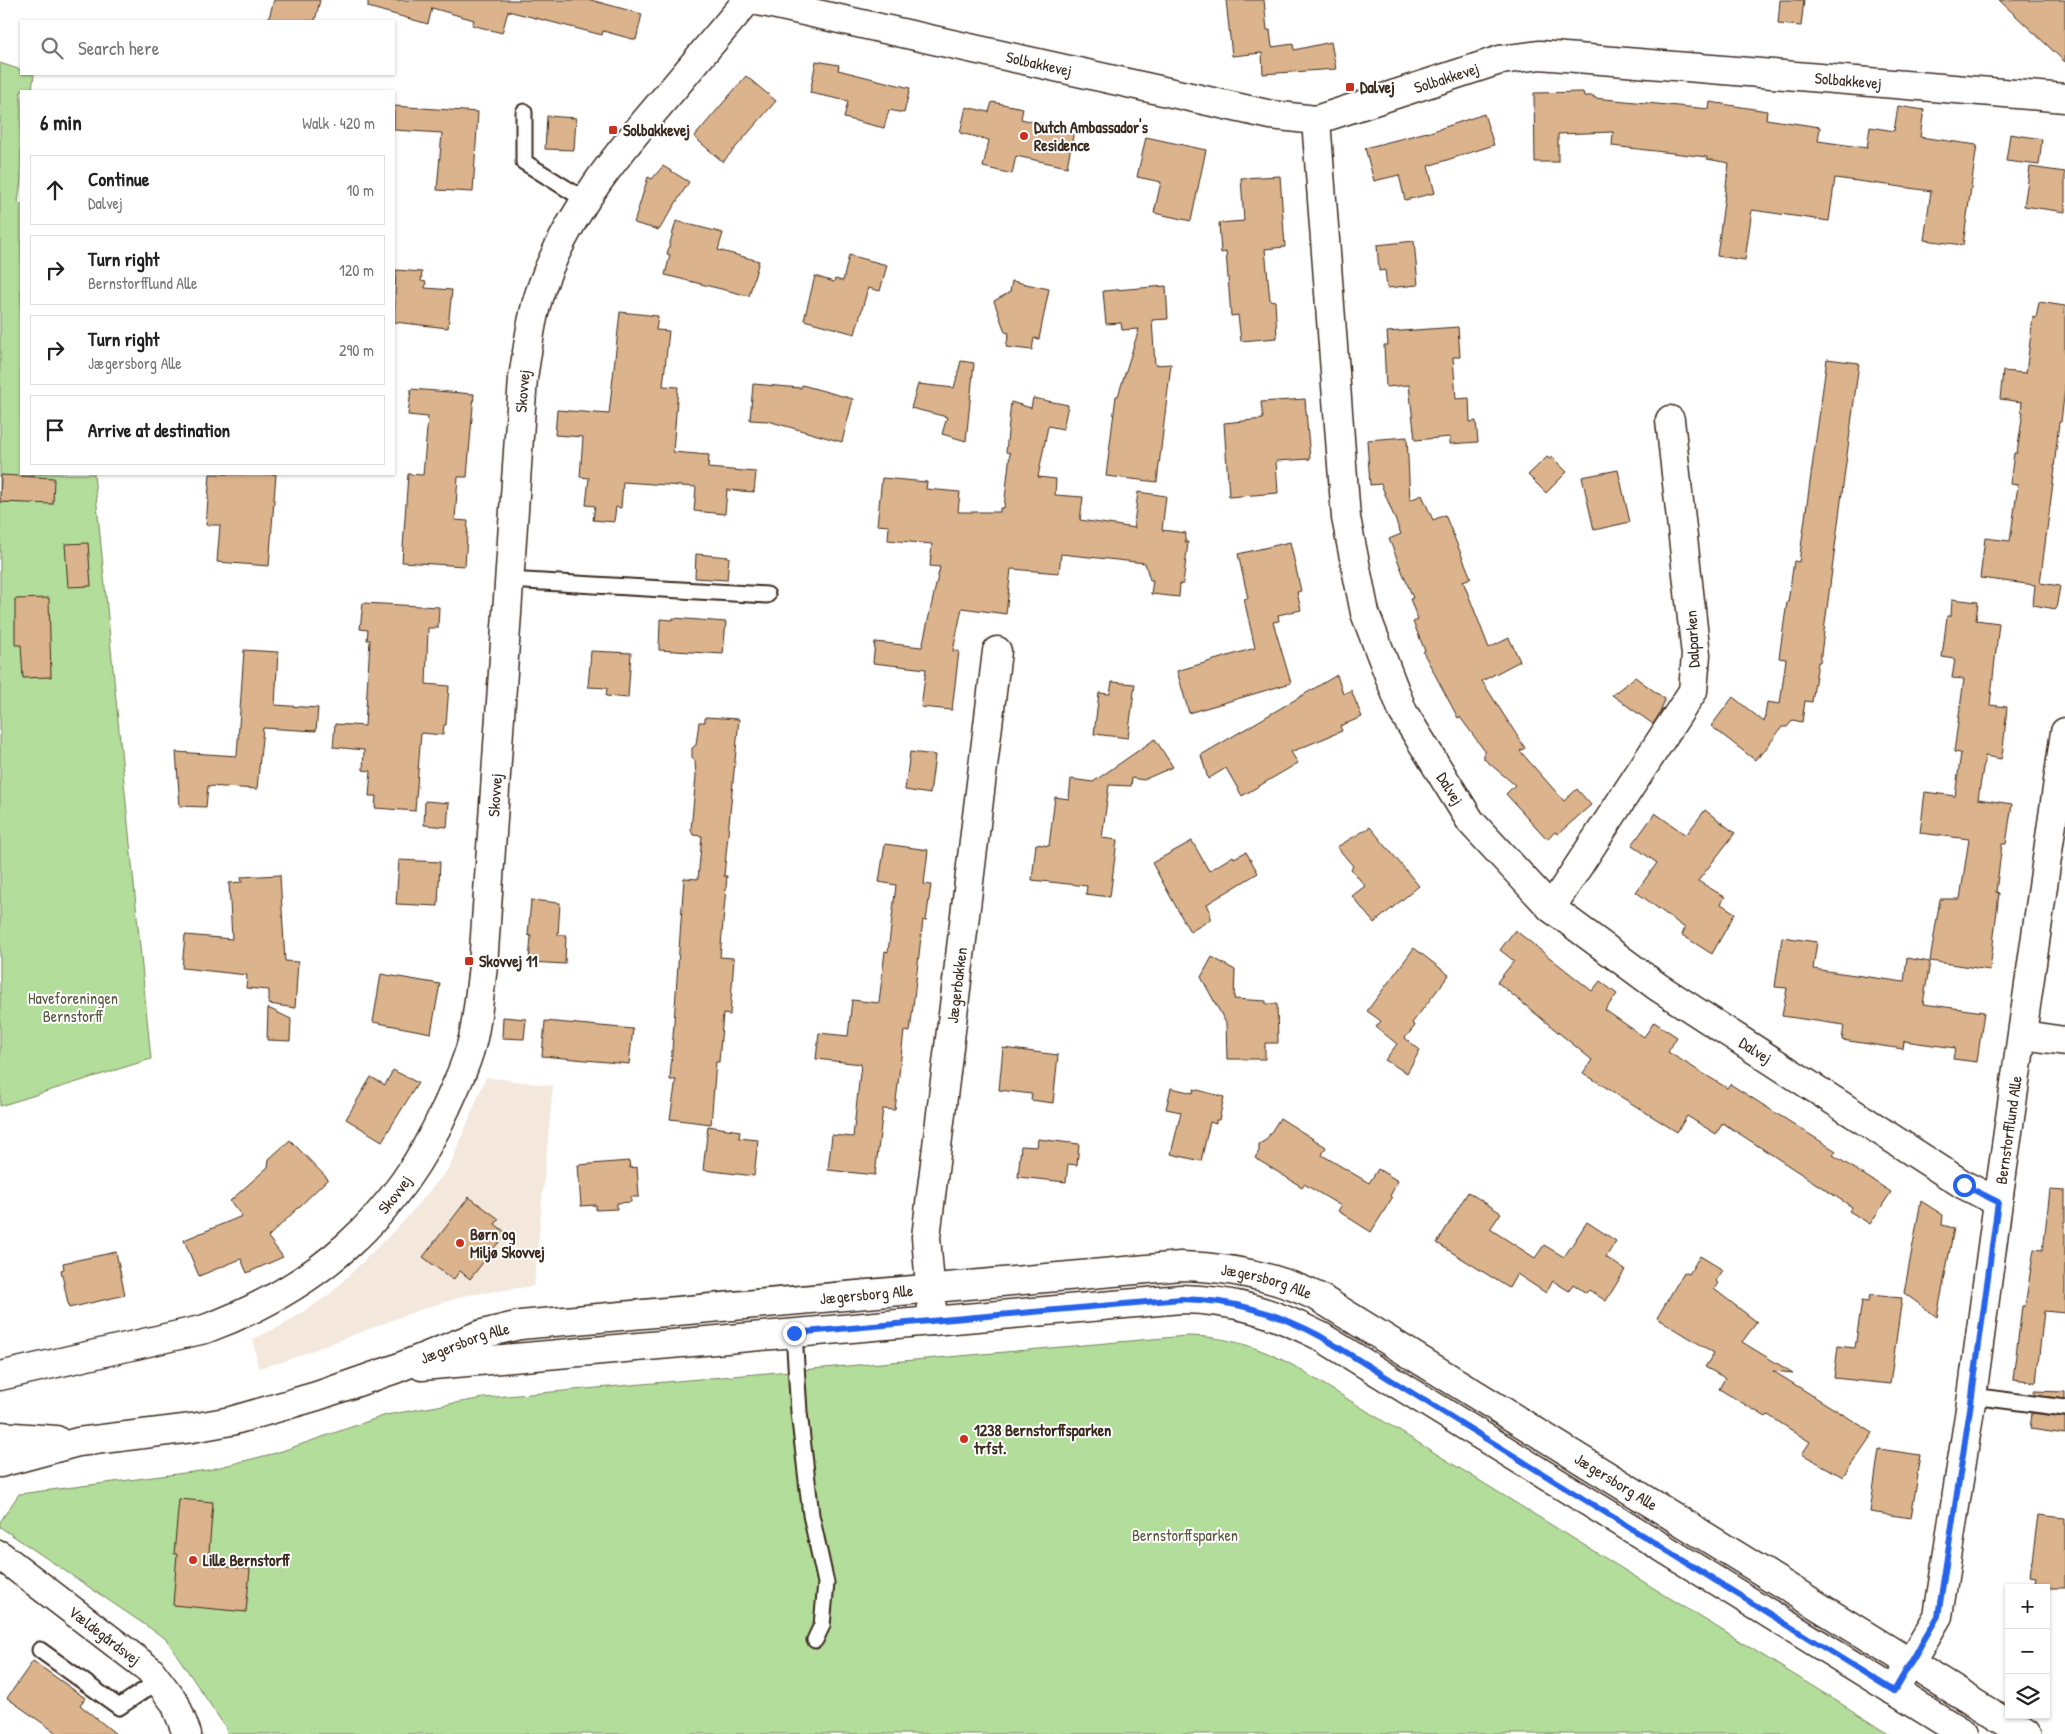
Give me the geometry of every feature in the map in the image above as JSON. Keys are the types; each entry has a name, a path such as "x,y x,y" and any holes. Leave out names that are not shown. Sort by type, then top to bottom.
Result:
{"street":[{"name":"Skovvej","path":"0,1376 197,1332 236,1318 265,1304 318,1271 349,1245 375,1218 417,1165 435,1134 453,1093 473,1038 486,937 508,580 523,378 534,312 547,273 586,200 631,136 748,0"},
{"name":"Solbakkevej","path":"754,0 1271,115 1316,120 1500,60 1540,55 2065,98"},
{"name":"Dalvej","path":"1316,120 1346,518 1365,614 1403,712 1471,822 1551,908 1658,986 1964,1185 1998,1202"},
{"name":"Dalparken","path":"1551,908 1693,691 1696,655 1670,420"},
{"name":"Jægerbakken","path":"933,1321 926,1237 997,652"},
{"name":"Bernstorfflund Alle","path":"1894,1691 1938,1616 1972,1396 2065,732"},
{"path":"2023,1035 2065,1041"},
{"name":"Jægersborg Alle","path":"0,1462 78,1442 192,1428 231,1421 317,1396 395,1369 482,1334 520,1325 1181,1266 1251,1273 1298,1288 1326,1302 2024,1734"},
{"name":"Jægersborg Alle","path":"395,1369 1181,1299 1225,1302 1273,1314 1320,1336 1964,1734"},
{"name":"Jægersborg Alle","path":"0,1436 78,1442"},
{"name":"Vældegårdsvej","path":"0,1555 116,1642 150,1670 174,1703 188,1734"}],"lane":[{"path":"524,112 524,162 586,200"},
{"path":"508,580 767,595"},
{"path":"794,1333 799,1412 811,1515 826,1583 822,1625 815,1640"},
{"path":"1972,1396 2065,1408"},
{"path":"40,1650 119,1707 158,1680"}],"shaded area":[{"name":"Børn og Miljø Skovvej","path":"486,1077 553,1086 534,1286 468,1295 419,1310 282,1362 258,1368 253,1339 283,1325 329,1295 403,1222 449,1168"}],"green space":[{"name":"Haveforeningen Bernstorff","path":"0,63 20,70 20,75 34,75 32,90 20,90 20,188 18,203 20,204 20,475 94,475 151,1059 0,1106"},
{"name":"Bernstorffsparken","path":"1186,1336 1228,1340 1268,1353 1294,1366 1890,1734 227,1734 226,1728 166,1639 0,1527 0,1522 19,1494 208,1470 276,1453 386,1415 484,1398"}],"building":[{"path":"274,0 320,0 315,20 268,20"},
{"path":"368,0 591,0 642,14 636,40 603,31 602,35 508,11 502,33 472,25 474,20 432,8 428,24 368,7"},
{"path":"1226,0 1264,0 1267,30 1270,30 1272,47 1293,44 1294,50 1331,42 1336,69 1263,74 1262,53 1232,56"},
{"path":"1780,0 1804,0 1801,26 1778,24"},
{"path":"1999,0 2065,0 2065,62"},
{"path":"816,61 839,65 838,70 910,88 904,113 889,110 884,128 844,118 848,101 810,93"},
{"path":"746,76 776,101 723,162 694,137"},
{"path":"1583,92 1584,96 1594,96 1594,98 1709,109 1710,102 1767,111 1766,119 1820,127 1818,141 1867,148 1870,127 1894,131 1898,106 1924,110 1920,137 1977,145 1963,245 1924,240 1931,191 1835,178 1829,221 1752,210 1745,260 1717,256 1729,163 1707,159 1707,157 1612,146 1613,132 1558,134 1558,162 1535,162 1534,93"},
{"name":"Dutch Ambassador's Residence","path":"992,102 1023,108 1021,119 1074,131 1067,167 1016,156 1012,174 983,167 989,140 960,133 966,107 989,112"},
{"path":"395,106 478,112 473,192 437,190 442,133 395,130"},
{"path":"1484,114 1494,145 1428,166 1435,193 1405,200 1399,175 1374,181 1365,148 1427,133"},
{"path":"547,116 576,118 574,150 545,149"},
{"path":"2010,134 2042,139 2039,165 2006,161"},
{"path":"1146,137 1206,150 1191,221 1154,213 1161,182 1137,177"},
{"path":"663,166 689,182 659,230 634,223 648,177 652,179"},
{"path":"2030,167 2065,172 2065,212 2024,206"},
{"path":"1280,176 1285,247 1265,249 1270,300 1275,301 1277,338 1241,341 1238,315 1231,316 1226,252 1221,253 1219,223 1244,221 1241,178"},
{"path":"676,221 723,233 718,250 759,261 749,296 665,275 670,255 667,254"},
{"path":"1414,241 1418,285 1387,288 1385,270 1379,271 1377,245"},
{"path":"849,255 887,265 880,291 868,288 855,334 804,320 815,276 834,282 835,279 843,281"},
{"path":"396,270 422,272 421,281 426,282 425,288 452,290 448,328 395,322"},
{"path":"1012,281 1049,289 1039,339 1034,338 1032,350 1006,347 1009,333 1005,332 994,301 1010,292"},
{"path":"1166,286 1168,319 1152,320 1155,365 1171,364 1157,482 1106,476 1116,396 1118,396 1139,329 1122,330 1121,323 1106,324 1103,291"},
{"path":"2039,302 2065,306 2065,389 2061,422 2059,422 2040,583 2060,586 2056,609 2033,605 2035,585 1980,578 1985,538 2010,541 2018,485 2010,484 2014,453 2017,453 2023,412 2021,411 2022,402 2000,399 2003,371 2026,373 2033,317 2036,318"},
{"path":"620,312 658,316 656,330 669,331 663,386 678,387 673,452 709,455 708,468 756,472 754,492 727,490 725,514 694,511 696,487 623,482 621,508 616,507 614,522 593,520 595,506 586,505 589,478 580,477 583,437 555,435 557,410 609,414"},
{"path":"1458,327 1460,357 1453,357 1456,399 1469,398 1470,422 1476,421 1478,442 1450,444 1450,437 1415,440 1409,385 1386,387 1384,345 1388,345 1387,332"},
{"path":"1827,359 1859,363 1820,662 1818,662 1812,702 1805,701 1802,722 1793,720 1787,727 1782,727 1759,758 1760,753 1755,760 1711,726 1733,697 1764,722 1767,702 1780,704 1786,659 1779,658 1794,561 1799,562"},
{"path":"961,361 974,363 966,441 942,434 947,417 911,408 918,384 954,388"},
{"path":"753,384 801,388 802,385 853,399 842,442 768,421 750,420"},
{"path":"411,389 474,394 467,477 458,477 455,520 468,521 465,566 402,562 408,474 423,475 428,417 408,415"},
{"path":"1033,398 1068,405 1063,429 1048,426 1038,477 1056,479 1055,495 1083,497 1080,520 1135,528 1138,492 1166,496 1162,530 1186,533 1185,542 1188,542 1183,584 1180,584 1179,597 1151,594 1153,580 1150,580 1145,563 1061,554 1059,573 1011,569 1006,614 962,608 953,651 959,651 952,710 921,707 926,669 873,663 875,642 922,647 940,567 930,566 932,544 888,540 889,526 877,525 882,478 927,482 926,489 960,492 958,512 1000,512 1000,508 1004,508 1010,453 1006,452 1011,402 1031,408"},
{"path":"1305,399 1310,459 1276,461 1278,493 1229,497 1224,423 1263,419 1261,402"},
{"path":"1407,437 1410,500 1422,495 1433,520 1445,515 1471,578 1463,581 1489,648 1509,638 1520,661 1482,681 1525,748 1520,751 1564,801 1577,789 1591,805 1558,834 1555,832 1547,839 1506,794 1515,785 1484,759 1484,750 1460,717 1458,718 1423,652 1425,651 1413,622 1418,620 1410,599 1413,598 1389,539 1401,534 1381,484 1370,485 1367,440"},
{"path":"1547,457 1550,459 1552,457 1567,472 1546,493 1528,475"},
{"path":"1618,470 1630,522 1594,530 1582,477"},
{"path":"1,475 54,478 53,504 0,502"},
{"path":"210,475 276,475 269,566 217,562 220,525 206,525"},
{"path":"1290,542 1301,591 1297,592 1301,610 1278,615 1279,621 1273,622 1291,683 1189,713 1177,671 1255,648 1244,599 1248,598 1238,554"},
{"path":"88,543 91,586 68,587 65,544"},
{"path":"696,554 729,557 727,580 695,578"},
{"path":"49,598 51,677 23,678 21,645 15,645 15,599"},
{"path":"1952,599 1978,602 1976,620 1999,623 1990,705 2007,707 2003,750 2001,759 1985,756 1978,799 2012,804 2006,844 2002,844 1996,892 1999,893 1990,970 1930,961 1940,899 1960,899 1969,839 1920,833 1925,792 1955,796 1961,753 1954,752 1964,679 1952,678 1955,659 1942,657 1947,616 1951,616"},
{"path":"363,603 439,607 438,628 428,628 426,684 449,686 446,725 444,725 443,735 421,733 415,811 375,808 376,796 369,796 371,771 363,770 364,750 333,747 335,724 365,726 370,640 367,640 368,630 360,629"},
{"path":"673,618 726,622 723,654 659,650 660,619 673,620"},
{"path":"244,650 278,652 275,705 318,708 316,731 263,728 257,789 208,786 206,807 180,806 176,752 237,756"},
{"path":"591,651 631,653 628,698 606,696 607,688 588,687"},
{"path":"1337,675 1343,694 1351,690 1362,717 1340,726 1342,731 1291,752 1298,763 1242,796 1226,768 1208,779 1201,755"},
{"path":"1635,677 1665,699 1660,713 1653,724 1612,695"},
{"path":"1112,682 1135,684 1128,738 1094,734 1099,693 1110,694"},
{"path":"705,717 739,719 724,876 727,876 720,957 734,958 730,1015 723,1014 719,1062 716,1062 711,1124 670,1119 676,1080 670,1080 684,878 698,879 702,836 693,835 691,830 696,776 692,748 696,745 699,722 705,722"},
{"path":"1155,739 1173,767 1143,780 1132,778 1131,786 1109,785 1102,838 1117,840 1110,897 1086,894 1087,886 1032,880 1036,844 1049,846 1055,797 1069,799 1071,779 1093,782"},
{"path":"910,752 935,755 930,794 905,790"},
{"path":"425,801 449,803 447,827 424,825"},
{"path":"1705,810 1735,833 1698,881 1725,897 1721,904 1735,913 1712,954 1682,935 1685,928 1636,892 1657,863 1632,845 1655,813 1686,835"},
{"path":"1370,827 1419,886 1374,923 1352,896 1365,886 1351,869 1353,866 1337,847"},
{"path":"1192,841 1209,871 1233,856 1234,858 1246,852 1258,873 1207,904 1210,911 1210,920 1190,932 1152,863"},
{"path":"885,844 928,850 924,884 931,885 926,921 923,920 910,1032 904,1031 895,1110 883,1109 875,1175 828,1170 832,1135 853,1137 861,1064 816,1059 819,1033 848,1036 852,1000 879,1003 885,951 888,952 896,885 879,882"},
{"path":"399,860 440,862 438,906 396,904"},
{"path":"280,875 285,961 298,962 295,1008 269,1004 269,990 246,988 247,975 182,968 185,935 232,939 229,883 242,882 241,877"},
{"path":"531,900 560,903 558,935 566,935 565,964 529,962 531,936 528,935"},
{"path":"1515,930 1592,991 1600,981 1617,994 1605,1010 1644,1037 1654,1022 1677,1037 1668,1052 1727,1088 1730,1084 1836,1151 1833,1155 1891,1192 1870,1224 1849,1211 1852,1207 1723,1123 1716,1134 1687,1116 1677,1132 1583,1073 1592,1060 1497,982 1514,961 1500,950"},
{"path":"1782,937 1817,942 1813,969 1904,982 1907,958 1930,962 1923,1004 1984,1012 1977,1062 1953,1059 1955,1048 1904,1041 1903,1049 1842,1040 1844,1025 1782,1016 1787,988 1775,987"},
{"path":"1414,948 1449,975 1412,1023 1415,1026 1405,1038 1420,1050 1407,1073 1385,1060 1397,1044 1376,1027 1381,1021 1367,1011"},
{"path":"1212,957 1235,970 1234,999 1266,1001 1266,1004 1277,1004 1278,1043 1265,1043 1265,1059 1227,1059 1226,1023 1201,977"},
{"path":"381,974 440,984 431,1033 373,1022"},
{"path":"268,1008 291,1019 290,1041 267,1040"},
{"path":"503,1017 526,1019 524,1039 502,1038"},
{"path":"545,1021 633,1029 629,1064 542,1056"},
{"path":"1003,1048 1058,1055 1053,1103 1031,1100 1032,1094 999,1090"},
{"path":"393,1070 418,1083 382,1141 346,1119 371,1077 385,1085"},
{"path":"1171,1088 1193,1093 1194,1089 1224,1097 1219,1120 1216,1120 1216,1124 1210,1122 1201,1161 1171,1154 1181,1112 1166,1109"},
{"path":"1280,1118 1326,1147 1322,1155 1369,1183 1378,1169 1398,1181 1390,1196 1392,1198 1371,1232 1338,1211 1341,1206 1304,1184 1302,1187 1255,1158 1259,1151 1259,1144 1266,1140"},
{"path":"708,1126 740,1131 739,1138 758,1140 754,1176 703,1170"},
{"path":"1038,1139 1079,1144 1077,1165 1068,1164 1066,1182 1018,1177 1021,1146 1037,1147"},
{"path":"290,1140 328,1179 268,1237 283,1257 247,1273 241,1259 199,1276 184,1240 242,1216 230,1201 268,1167 269,1159"},
{"path":"629,1161 630,1168 637,1167 639,1197 631,1197 631,1202 617,1203 617,1209 596,1210 596,1205 581,1206 578,1165"},
{"path":"2050,1190 2065,1191 2065,1313 2044,1311 2036,1382 2013,1379 2022,1306 2025,1306 2034,1249 2043,1250"},
{"path":"1468,1192 1501,1213 1490,1229 1535,1258 1544,1245 1564,1257 1587,1222 1616,1241 1606,1257 1625,1270 1606,1301 1589,1290 1586,1293 1573,1284 1569,1291 1553,1281 1546,1293 1517,1274 1509,1288 1437,1243"},
{"path":"469,1197 499,1219 495,1224 506,1233 470,1279 460,1271 453,1280 423,1257"},
{"path":"1921,1201 1943,1215 1942,1225 1954,1228 1937,1317 1904,1293"},
{"path":"116,1252 125,1295 69,1308 61,1270 64,1269 63,1263"},
{"path":"1700,1256 1723,1270 1716,1281 1718,1283 1714,1289 1757,1322 1742,1342 1793,1373 1773,1371 1873,1433 1843,1477 1802,1454 1810,1442 1768,1415 1766,1417 1719,1389 1725,1378 1705,1367 1714,1353 1657,1318 1684,1272 1689,1274"},
{"path":"1870,1295 1902,1298 1890,1384 1834,1378 1838,1346 1855,1348 1862,1301 1868,1302"},
{"path":"2034,1391 2065,1392 2065,1399 2034,1395"},
{"path":"2032,1413 2065,1417 2065,1434 2030,1429"},
{"path":"1879,1449 1920,1455 1911,1518 1870,1512"},
{"name":"Lille Bernstorff","path":"179,1499 213,1502 208,1565 250,1569 246,1612 173,1605 177,1554 174,1554"},
{"path":"2038,1515 2065,1518 2065,1588 2050,1588 2050,1584 2035,1584 2036,1577 2030,1576"},
{"path":"33,1661 85,1698 80,1705 116,1734 58,1734 7,1698"}],"place":[{"name":"Dalvej","path":"1350,87"},
{"name":"Solbakkevej","path":"613,130"},
{"name":"Dutch Ambassador's Residence","path":"1024,136"},
{"name":"Skovvej 11","path":"469,961"},
{"name":"Børn og Miljø Skovvej","path":"460,1243"},
{"name":"1238 Bernstorffsparken trfst.","path":"964,1439"},
{"name":"Lille Bernstorff","path":"193,1560"}],"route":[{"path":"794,1333 1181,1299 1203,1299 1249,1306 1295,1323 1320,1336 1894,1691 1938,1616 1972,1396 1998,1202 1964,1185"}]}
